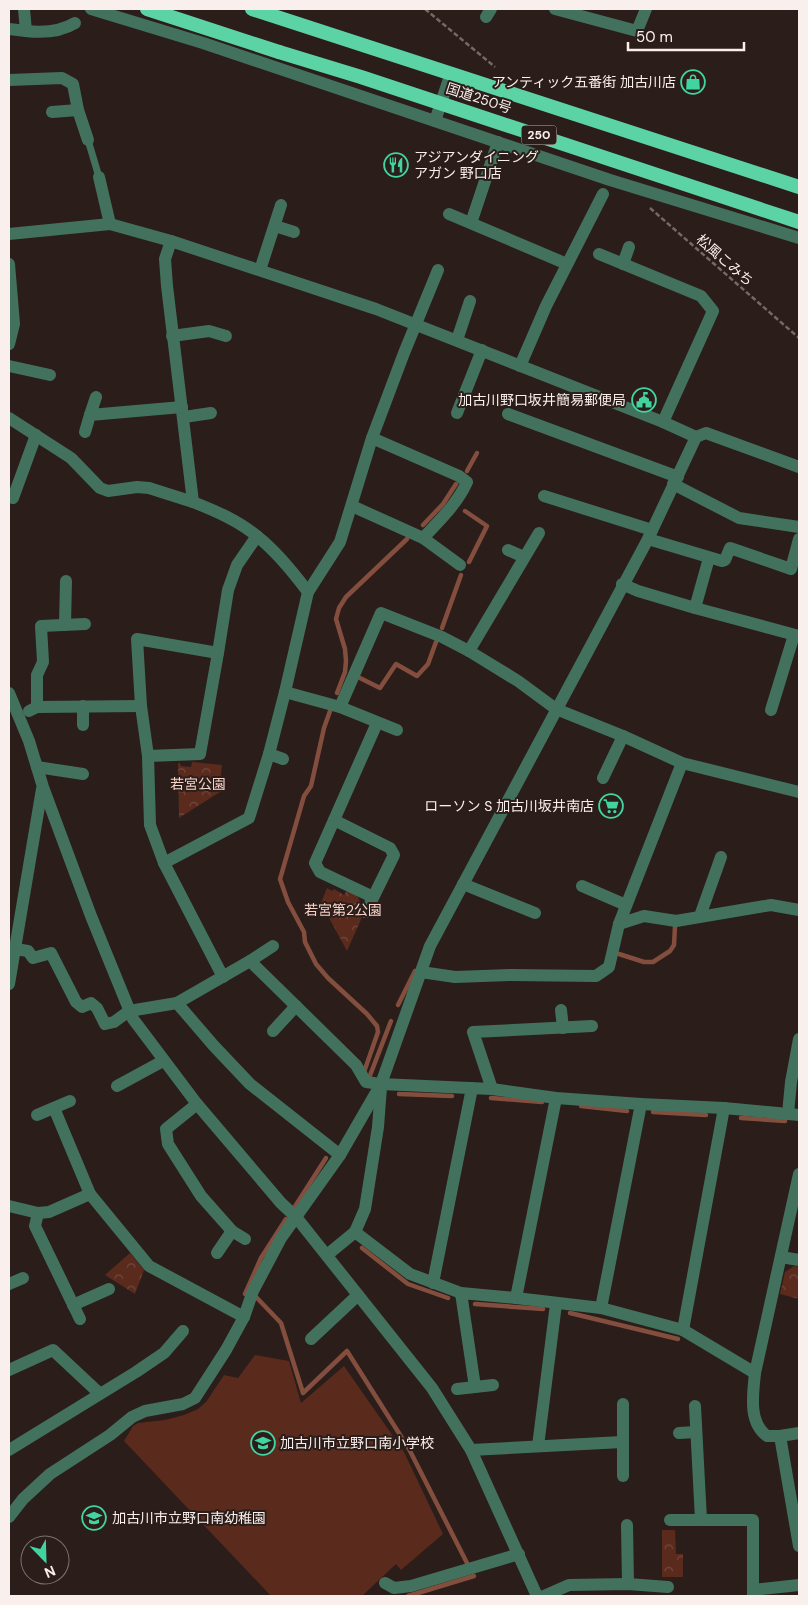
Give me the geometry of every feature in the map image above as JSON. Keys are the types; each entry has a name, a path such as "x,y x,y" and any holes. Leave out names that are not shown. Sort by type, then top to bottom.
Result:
{"highway":[{"name":"国道250号","path":"147,9 361,77 799,222"},
{"name":"国道250号","path":"252,9 799,187"}],"street":[{"path":"24,9 26,31"},
{"path":"91,9 203,43 610,180 799,238"},
{"path":"555,9 637,31 646,9"},
{"path":"9,29 40,33 76,23"},
{"path":"435,121 451,73"},
{"path":"9,80 62,78 73,84 78,110 88,140"},
{"path":"52,112 78,110"},
{"path":"471,223 498,142"},
{"path":"99,177 110,224"},
{"path":"520,366 567,264 603,194"},
{"path":"260,270 281,206"},
{"path":"449,214 567,264"},
{"path":"9,234 110,224 171,241 376,309 663,422 696,437"},
{"path":"274,226 294,232"},
{"path":"171,241 165,259 172,336 193,502"},
{"path":"623,264 630,247"},
{"path":"599,254 701,296 713,311 663,422"},
{"path":"9,264 14,324 9,344"},
{"path":"164,863 249,818 269,754 308,592 340,542 372,438 438,270"},
{"path":"457,340 470,301"},
{"path":"172,336 208,331 226,336"},
{"path":"457,413 482,350"},
{"path":"9,366 50,376"},
{"path":"84,432 96,397"},
{"path":"90,415 211,413"},
{"path":"508,414 675,480 739,518 799,527"},
{"path":"9,418 71,458 100,488 108,491 137,487 149,488 193,502 221,514 257,536 292,572 308,592"},
{"path":"9,1517 23,1499 50,1474 110,1435 132,1417 145,1411 184,1404 195,1398 226,1350 244,1318 253,1291 281,1238 340,1155 381,1084 430,946 650,534 696,437 706,433 799,467"},
{"path":"13,498 36,435"},
{"path":"372,438 459,476 467,482 451,509 423,538"},
{"path":"544,496 650,534 709,558 722,561 725,560 730,548 791,569 798,547"},
{"path":"352,506 423,538 460,565"},
{"path":"469,651 539,533"},
{"path":"148,756 200,754 228,590 237,565 257,536"},
{"path":"508,550 524,557"},
{"path":"695,608 709,558"},
{"path":"65,625 66,581"},
{"path":"622,584 638,591 796,636 771,710"},
{"path":"340,707 381,613 442,637 469,651 518,681 556,710 623,736 682,763 799,792"},
{"path":"37,707 37,675 43,662 41,626 85,624"},
{"path":"218,653 137,639 141,706 148,756 150,824 164,863 223,977"},
{"path":"285,692 340,707 396,730"},
{"path":"9,693 14,708 20,716 43,787 133,1019 197,1104 327,1254 432,1388 471,1450 537,1596"},
{"path":"83,706 83,725"},
{"path":"20,716 37,707 141,706"},
{"path":"373,897 320,872 315,863 377,723"},
{"path":"603,778 623,736"},
{"path":"269,754 283,759"},
{"path":"421,972 455,977 511,975 596,976 609,967 619,924 682,763"},
{"path":"37,768 82,774"},
{"path":"9,984 43,787"},
{"path":"334,820 390,848 394,855 366,912"},
{"path":"700,916 721,857"},
{"path":"463,884 535,913"},
{"path":"582,886 626,905"},
{"path":"619,924 644,916 676,920 771,905 799,910"},
{"path":"15,949 28,951 33,958 51,953 76,1002 82,1007 91,1003 97,1008 105,1024 114,1022 129,1011 178,1003 273,946"},
{"path":"250,961 356,1065 366,1082 492,1089 556,1098 724,1108 794,1115 791,1082 799,1038"},
{"path":"178,1003 214,1046 250,1084 340,1155"},
{"path":"273,1031 296,1006"},
{"path":"561,1010 563,1028"},
{"path":"492,1089 473,1032 592,1026"},
{"path":"117,1086 163,1061"},
{"path":"327,1254 356,1232 365,1209 378,1127 381,1084"},
{"path":"433,1283 472,1088"},
{"path":"516,1298 556,1098"},
{"path":"37,1115 70,1101"},
{"path":"197,1104 166,1129 168,1144 202,1196 232,1231 245,1239"},
{"path":"600,1308 641,1104"},
{"path":"54,1108 90,1194 149,1266 244,1318"},
{"path":"683,1330 724,1108"},
{"path":"799,1174 755,1373 753,1408 759,1430 767,1436 799,1433"},
{"path":"9,1206 38,1213 49,1212 90,1194"},
{"path":"38,1213 35,1226 80,1319"},
{"path":"218,1253 232,1231"},
{"path":"356,1232 410,1274 462,1294 600,1308 683,1330 755,1373"},
{"path":"782,1257 799,1260"},
{"path":"9,1284 23,1278"},
{"path":"73,1305 110,1289"},
{"path":"462,1294 475,1387"},
{"path":"311,1339 358,1295"},
{"path":"538,1446 556,1304"},
{"path":"9,1450 164,1353 182,1331"},
{"path":"9,1370 53,1350 99,1394"},
{"path":"457,1389 493,1385"},
{"path":"622,1476 623,1404"},
{"path":"694,1406 701,1520"},
{"path":"679,1433 696,1432"},
{"path":"780,1436 799,1546"},
{"path":"471,1450 622,1442"},
{"path":"670,1520 752,1520 753,1593 799,1585"},
{"path":"627,1525 628,1584"},
{"path":"385,1583 394,1588 411,1586 519,1554"},
{"path":"544,1596 569,1585 628,1584 668,1587"}],"lane":[{"path":"88,140 99,177"}],"path":[{"path":"425,9 495,68"},
{"name":"松風こみち","path":"645,204 799,338"}],"green space":[{"name":"若宮公園","path":"192,762 222,765 220,782 223,790 179,818 178,763 181,766 191,767"},
{"name":"若宮第2公園","path":"327,888 332,891 334,889 344,895 347,890 357,895 362,906 359,912 363,915 347,951 321,903"},
{"path":"130,1253 144,1270 135,1294 105,1275"},
{"path":"794,1266 799,1267 799,1299 780,1294 785,1272"},
{"name":"加古川市立野口南小学校","path":"255,1355 289,1361 301,1403 344,1366 404,1452 443,1534 401,1570 396,1564 362,1596 271,1596 124,1441 133,1426 138,1423 165,1420 198,1409 206,1402 224,1375 238,1378"},
{"path":"662,1530 675,1530 676,1554 683,1554 683,1577 662,1577"}],"waterway":[{"path":"467,471 477,453"},
{"path":"423,525 443,504 456,484"},
{"path":"465,511 487,526 469,562"},
{"path":"337,693 345,672 346,661 345,649 336,619 339,608 346,597 407,539"},
{"path":"442,628 461,575"},
{"path":"360,678 380,688 396,664 417,676 428,664 436,642"},
{"path":"330,711 324,728 311,786 304,796 280,879 288,902 304,932 305,942 316,964 377,1026 378,1032 364,1072"},
{"path":"619,954 644,962 653,962 670,951 674,945 675,926"},
{"path":"398,1005 415,971"},
{"path":"369,1078 391,1021"},
{"path":"399,1094 452,1096"},
{"path":"491,1098 542,1102"},
{"path":"581,1106 627,1111"},
{"path":"653,1112 706,1115"},
{"path":"741,1118 785,1121"},
{"path":"294,1208 326,1158"},
{"path":"245,1294 261,1258 286,1219"},
{"path":"362,1248 408,1284 448,1298"},
{"path":"257,1298 281,1323 303,1393 347,1351 409,1449 467,1563"},
{"path":"475,1304 543,1309"},
{"path":"570,1313 678,1339"},
{"path":"408,1596 474,1576"}],"place":[{"name":"アンティック五番街 加古川店","path":"693,82"},
{"name":"アジアンダイニング アガン 野口店","path":"396,165"},
{"name":"加古川野口坂井簡易郵便局","path":"644,400"},
{"name":"ローソン S 加古川坂井南店","path":"611,806"},
{"name":"加古川市立野口南小学校","path":"263,1443"},
{"name":"加古川市立野口南幼稚園","path":"94,1518"}]}
